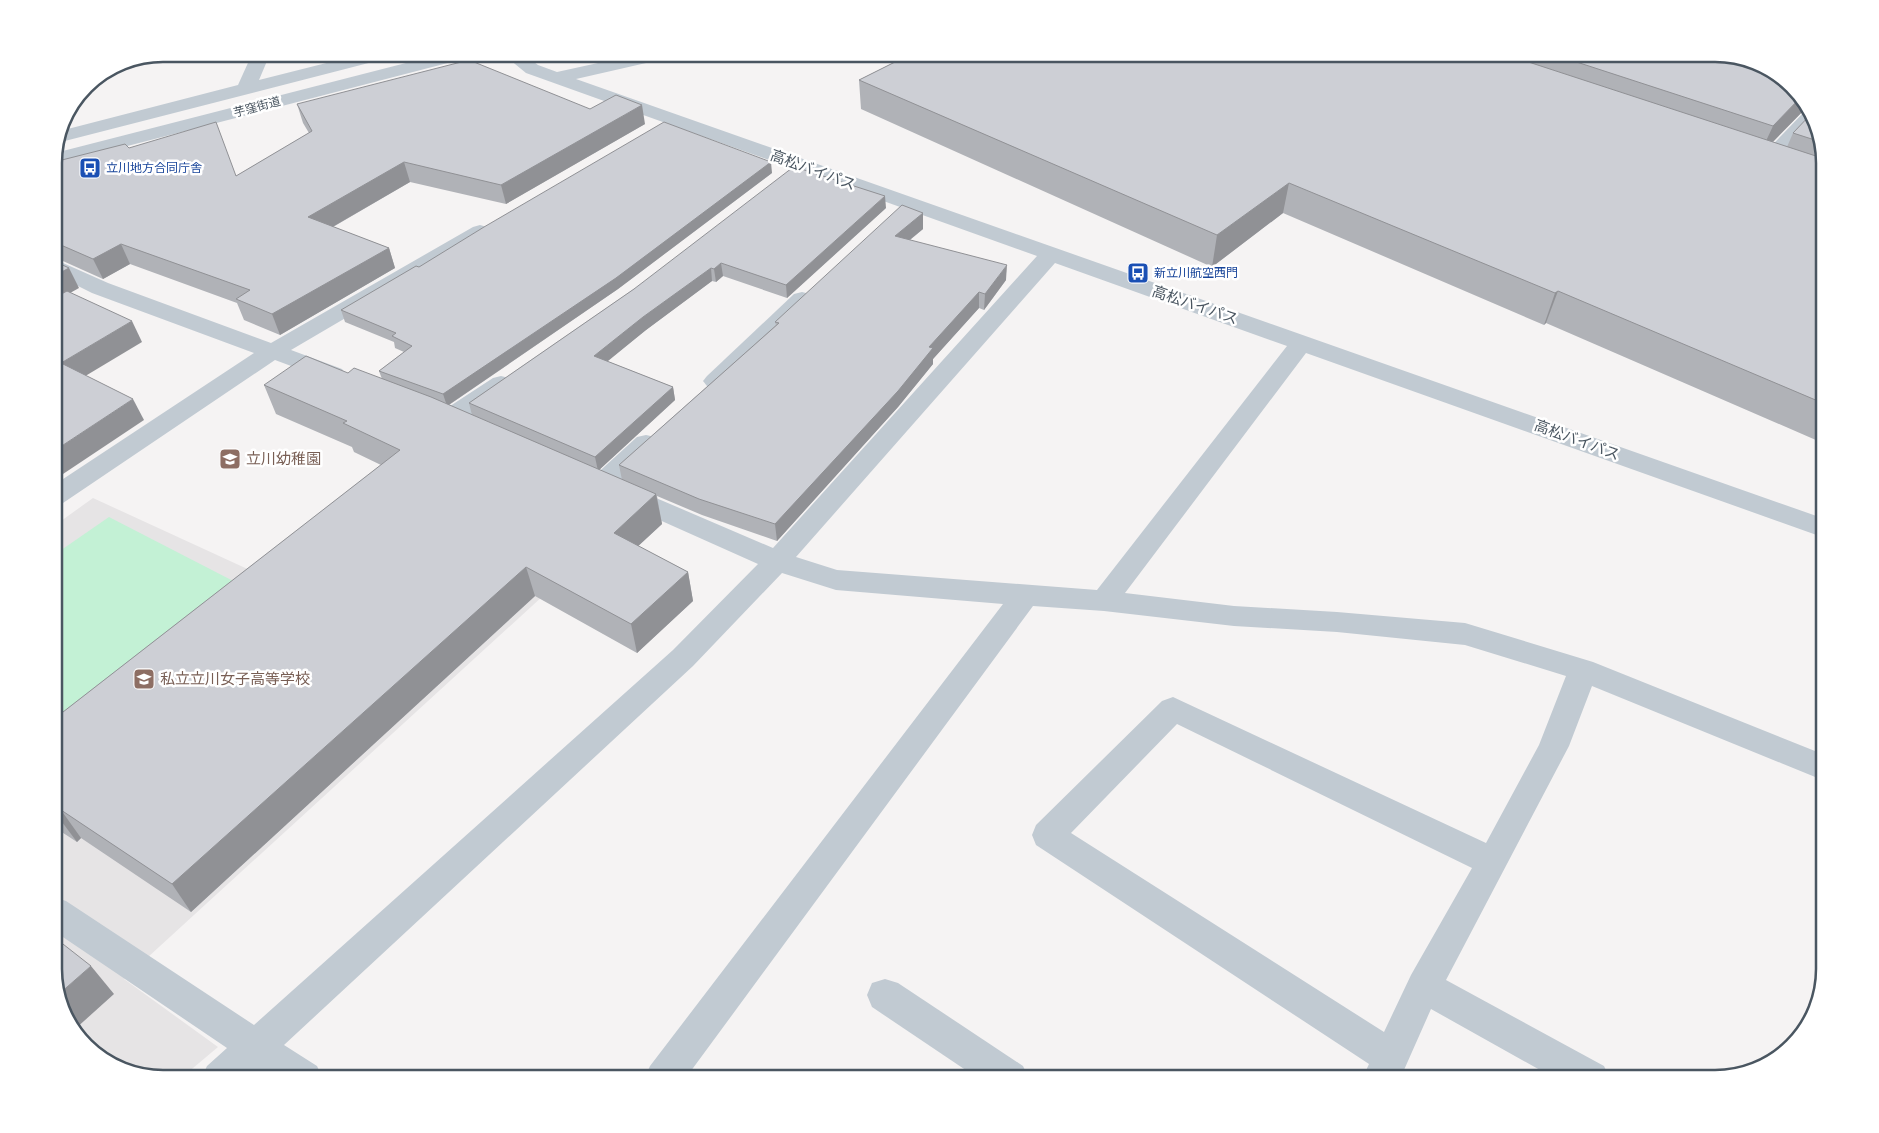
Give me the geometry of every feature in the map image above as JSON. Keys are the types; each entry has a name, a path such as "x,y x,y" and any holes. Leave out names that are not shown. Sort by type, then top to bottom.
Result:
{"street":[{"path":"245,90 257,63"},
{"name":"芋窪街道","path":"67,135 348,63"},
{"name":"芋窪街道","path":"63,157 427,63"},
{"name":"高松バイパス","path":"524,63 532,69 671,119 791,171 899,210 1050,255 1816,526"},
{"path":"556,78 624,63"},
{"path":"646,134 671,119"},
{"path":"1744,160 1772,169 1807,122"},
{"path":"63,492 273,351 493,223"},
{"path":"231,1070 683,658 777,561 1050,255"},
{"path":"63,270 100,288 357,383"},
{"path":"700,394 820,283"},
{"path":"77,301 100,288"},
{"path":"1104,601 1302,343"},
{"path":"477,430 441,414 514,374"},
{"path":"664,427 593,480 777,561 836,580 1104,601 1234,616 1337,622 1465,634 1583,670 1816,764"},
{"path":"669,1070 1024,596"},
{"path":"1493,862 1173,709 1048,835 1386,1068 1424,986 1493,862 1554,746 1583,670"},
{"path":"63,918 291,1070"},
{"path":"1424,986 1575,1070"},
{"path":"885,995 997,1070"}],"shaded area":[{"path":"93,498 254,572 544,595 124,979 218,1047 191,1070 150,1070 125,1063 102,1050 79,1026 64,989 63,520"}],"green space":[{"path":"109,517 241,585 63,724 63,549"}],"building":[{"path":"1529,62 1816,156 1816,400 1558,291 1555,293 1289,183 1217,235 859,80 894,63"},
{"path":"1577,62 1716,62 1742,66 1754,70 1777,83 1796,102 1773,126"},
{"path":"458,63 476,63 590,109 616,95 642,105 501,185 404,162 308,217 389,248 272,314 236,299 250,290 121,244 93,259 63,246 63,160 125,144 129,148 216,122 236,176 312,131 297,104"},
{"path":"1806,119 1814,140 1793,133"},
{"path":"664,122 771,162 616,278 443,394 379,371 412,346 392,336 396,333 341,310 416,266 419,267"},
{"path":"795,167 885,196 786,285 721,263 714,269 711,268 643,317 594,356 673,387 595,457 469,403 634,289"},
{"path":"902,205 923,213 895,236 1007,265 985,294 979,292 929,347 933,348 898,391 775,524 699,499 619,465 779,323 775,322"},
{"path":"63,265 69,268 63,271"},
{"path":"67,291 132,321 63,362 63,293"},
{"path":"306,356 348,373 354,368 431,397 656,494 614,533 688,572 631,624 526,567 172,884 63,811 63,712 400,450 343,423 347,421 264,385"},
{"path":"63,364 133,399 63,445"},
{"path":"63,944 91,966 64,989"}],"place":[{"name":"立川地方合同庁舎","path":"90,168"},
{"name":"新立川航空西門","path":"1138,273"},
{"name":"立川幼稚園","path":"230,459"},
{"name":"私立立川女子高等学校","path":"144,679"}]}
